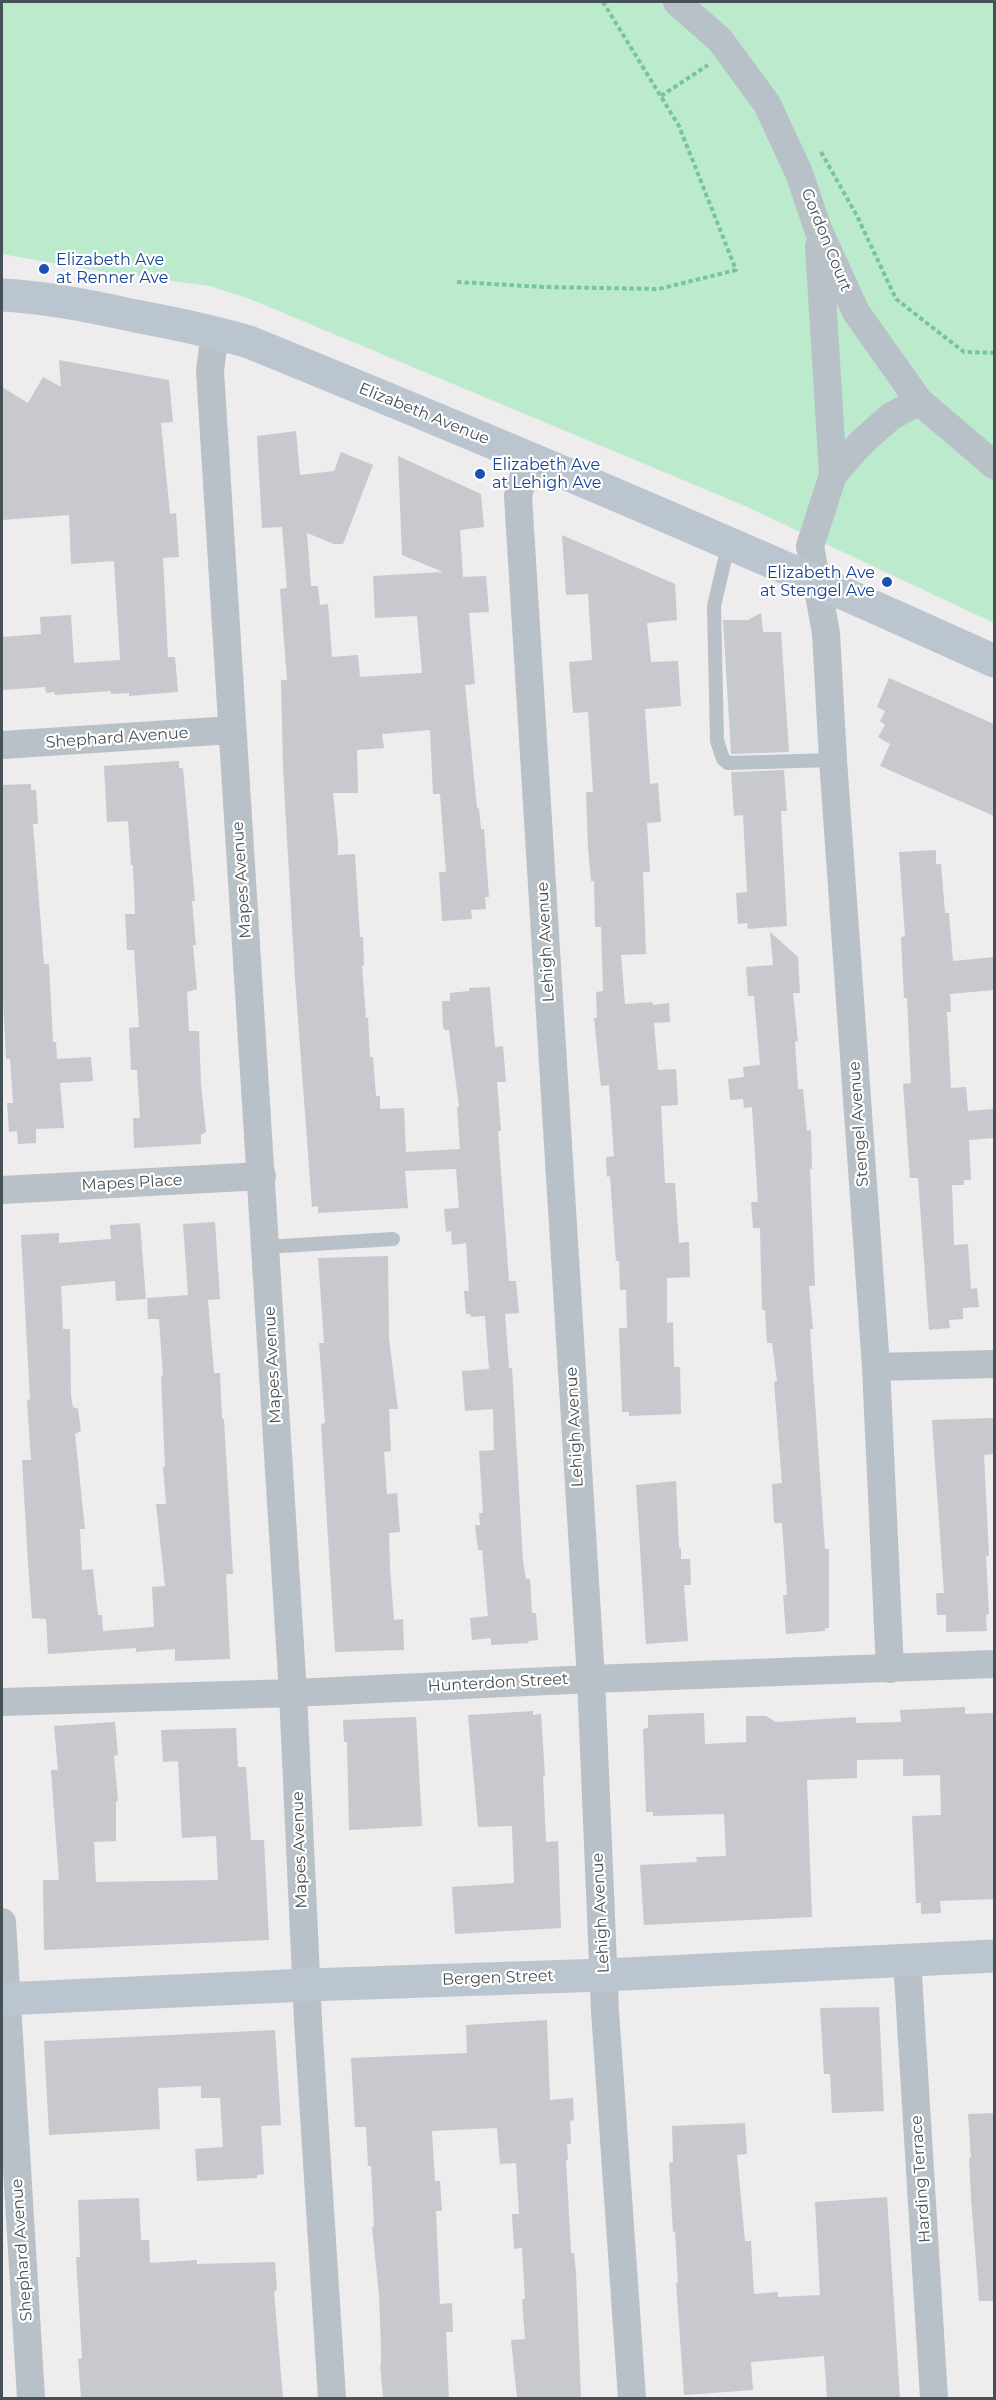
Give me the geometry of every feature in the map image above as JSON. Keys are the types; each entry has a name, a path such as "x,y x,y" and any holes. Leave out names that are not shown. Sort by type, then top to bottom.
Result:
{"main road":[{"name":"Elizabeth Avenue","path":"2,295 97,308 215,332 249,342 729,542 994,661"},
{"name":"Bergen Street","path":"4,1999 307,1985 604,1975 994,1956"}],"street":[{"name":"Gordon Court","path":"677,2 720,40 767,104 799,173 818,229 856,312 920,401 994,465"},
{"path":"818,229 833,475"},
{"name":"Mapes Avenue","path":"215,332 210,370 262,1176 332,2398"},
{"path":"833,475 861,442 890,417 920,401"},
{"name":"Lehigh Avenue","path":"530,458 519,496 519,508 591,1679 604,1975 632,2398"},
{"name":"Stengel Avenue","path":"833,475 810,546 826,633 876,1367 890,1670"},
{"name":"Shephard Avenue","path":"2,745 232,730"},
{"name":"Mapes Place","path":"2,1190 262,1176"},
{"path":"876,1367 994,1364"},
{"name":"Hunterdon Street","path":"2,1702 293,1693 994,1664"},
{"name":"Shephard Avenue","path":"2,1922 4,1999 31,2398"},
{"name":"Harding Terrace","path":"907,1959 934,2398"}],"lane":[{"path":"729,542 714,606 717,741 723,759 728,763 833,760"},
{"path":"266,1246 393,1239"}],"path":[{"path":"457,282 544,287 659,289 736,270 679,126 603,2"}],"green space":[{"path":"2,2 994,2 994,623 745,506 250,299 210,286 99,271 2,254"}],"building":[{"path":"59,360 169,380 173,422 161,423 170,514 176,513 179,557 163,558 168,657 175,657 178,692 129,696 129,693 111,694 111,691 55,695 54,692 46,693 45,687 2,690 2,637 41,634 40,617 71,615 74,663 120,660 114,561 71,564 69,515 2,520 2,387 28,403 43,377 61,387"},
{"path":"296,431 300,475 334,471 341,452 373,465 343,544 334,544 307,533 311,586 318,586 320,605 328,604 332,657 358,655 360,677 422,673 417,616 375,618 373,576 443,572 402,555 398,456 481,494 484,527 460,530 463,577 486,576 489,612 469,613 475,684 465,685 477,808 479,808 481,829 484,829 489,897 485,897 486,909 471,910 472,919 442,921 439,872 446,872 440,794 433,794 430,730 382,734 384,748 357,750 358,793 333,793 338,855 355,854 360,937 363,937 364,966 362,966 366,1018 368,1018 370,1057 373,1057 376,1096 380,1096 380,1109 404,1108 406,1152 460,1149 457,1107 459,1107 449,1030 443,1027 442,1001 450,1001 450,993 469,991 469,988 490,987 495,1047 503,1046 506,1082 497,1082 501,1131 498,1131 509,1281 516,1281 519,1313 505,1314 509,1368 512,1368 523,1561 526,1579 530,1579 532,1613 536,1613 538,1640 528,1641 529,1643 491,1645 491,1638 472,1640 470,1618 488,1616 482,1550 478,1550 475,1525 480,1525 479,1513 483,1513 479,1451 494,1450 493,1409 465,1411 462,1371 489,1369 485,1316 471,1317 470,1314 466,1314 464,1291 469,1291 466,1243 452,1245 451,1231 446,1232 444,1209 459,1208 456,1169 405,1171 408,1208 318,1213 318,1206 312,1207 295,979 283,768 281,680 287,680 280,589 287,588 282,527 262,528 257,436"},
{"path":"562,535 675,584 677,620 647,623 651,662 678,661 681,706 645,709 650,784 658,783 661,822 647,823 650,872 643,872 646,954 621,955 625,1004 669,1003 670,1022 654,1023 658,1070 676,1069 678,1105 661,1106 665,1183 675,1183 679,1243 689,1242 690,1277 667,1278 667,1323 673,1322 674,1367 680,1367 681,1414 629,1416 629,1412 622,1412 619,1328 627,1328 626,1290 620,1290 610,1176 607,1177 606,1157 614,1156 609,1085 601,1086 594,1018 597,1018 596,992 603,991 601,927 595,927 594,881 591,881 588,847 586,792 593,792 588,712 573,713 569,662 592,660 588,594 566,595"},
{"path":"761,613 763,632 781,632 789,752 731,754 723,620 748,620"},
{"path":"889,678 994,724 994,816 880,766 890,744 878,737 885,725 880,721 885,711 877,707"},
{"path":"179,761 179,768 183,768 195,901 192,901 197,989 187,992 189,1031 199,1031 206,1132 201,1135 201,1144 134,1148 133,1118 140,1118 137,1070 131,1070 129,1028 139,1027 134,950 127,950 125,914 135,914 133,865 131,865 128,821 107,822 104,766"},
{"path":"784,770 787,811 781,811 787,926 748,929 747,923 738,924 736,893 747,892 743,815 734,816 731,772"},
{"path":"31,784 31,790 36,790 38,824 33,824 44,964 49,964 53,1042 56,1042 57,1059 91,1057 93,1081 60,1083 64,1128 36,1129 36,1143 18,1144 17,1131 9,1132 7,1103 13,1103 10,1059 6,1059 2,978 2,785"},
{"path":"936,850 936,864 941,864 945,913 949,913 953,961 994,957 994,990 950,994 951,1012 947,1012 951,1088 966,1087 968,1111 994,1109 994,1138 969,1140 971,1180 964,1180 964,1185 952,1185 954,1245 968,1244 971,1289 977,1288 979,1307 963,1308 963,1319 949,1320 950,1328 929,1330 918,1178 910,1178 903,1084 911,1083 907,998 904,998 901,937 905,936 899,852"},
{"path":"770,932 798,957 800,993 793,993 798,1041 795,1042 798,1089 803,1089 807,1131 811,1130 812,1169 810,1169 815,1286 809,1286 813,1329 810,1329 825,1549 829,1549 829,1628 825,1628 825,1631 786,1634 783,1595 787,1595 782,1523 774,1523 772,1484 782,1483 774,1382 777,1381 772,1343 767,1343 765,1310 762,1310 760,1228 753,1228 751,1202 758,1202 752,1107 744,1108 743,1099 730,1100 728,1079 744,1077 743,1067 760,1065 754,996 748,996 746,967 773,965"},
{"path":"215,1222 220,1299 208,1300 214,1373 220,1373 222,1419 224,1419 233,1574 226,1574 230,1659 175,1661 175,1649 136,1652 136,1648 48,1654 46,1619 32,1618 28,1563 22,1460 31,1460 27,1400 30,1399 21,1235 59,1233 59,1243 111,1239 110,1225 140,1223 146,1299 116,1301 115,1281 61,1286 63,1329 70,1329 71,1396 73,1407 78,1409 81,1431 75,1434 85,1529 80,1529 82,1570 93,1569 98,1615 102,1615 103,1631 154,1627 152,1587 165,1586 156,1504 166,1504 163,1467 165,1467 161,1376 163,1376 159,1319 148,1319 147,1298 188,1295 183,1224"},
{"path":"388,1256 389,1339 398,1409 389,1409 391,1451 384,1452 387,1494 397,1493 400,1532 389,1533 390,1568 394,1620 403,1619 404,1650 335,1652 321,1424 325,1423 319,1343 324,1343 318,1258"},
{"path":"993,1418 994,1454 984,1455 989,1556 986,1556 989,1614 986,1615 987,1631 946,1632 946,1615 937,1615 936,1593 944,1593 932,1420"},
{"path":"676,1481 679,1548 681,1548 681,1559 690,1559 691,1585 684,1585 688,1641 646,1644 636,1485"},
{"path":"965,1707 965,1714 994,1713 994,1899 940,1901 941,1913 921,1914 921,1903 916,1903 912,1816 941,1815 940,1775 903,1776 903,1759 857,1760 857,1778 807,1780 812,1917 644,1925 640,1865 697,1862 696,1857 726,1856 724,1814 653,1816 653,1812 646,1812 643,1729 648,1728 648,1715 704,1713 705,1744 746,1742 746,1716 766,1716 776,1722 856,1717 856,1723 901,1722 900,1710"},
{"path":"533,1711 533,1715 541,1714 546,1842 558,1841 561,1928 455,1934 452,1887 514,1883 512,1826 478,1827 468,1715"},
{"path":"416,1717 422,1826 349,1830 347,1742 344,1742 343,1720"},
{"path":"115,1722 118,1755 114,1756 118,1801 116,1801 116,1841 94,1842 96,1882 218,1880 216,1836 182,1838 178,1761 163,1762 161,1730 236,1728 238,1767 246,1767 251,1840 264,1840 269,1940 44,1950 43,1880 59,1880 51,1770 58,1770 54,1726"},
{"path":"879,2007 884,2111 832,2113 830,2074 824,2074 820,2008"},
{"path":"547,2020 550,2100 573,2098 574,2120 570,2121 571,2144 567,2144 568,2160 566,2160 571,2253 574,2253 576,2272 581,2398 517,2398 511,2340 525,2339 522,2299 525,2299 522,2248 514,2249 512,2214 519,2214 516,2163 500,2164 497,2128 432,2131 435,2181 440,2181 442,2211 436,2211 440,2304 452,2303 453,2332 446,2332 449,2398 383,2398 379,2295 372,2227 374,2227 371,2166 368,2166 366,2127 355,2127 351,2058 467,2053 466,2025"},
{"path":"275,2030 281,2125 261,2126 264,2174 257,2175 257,2178 197,2181 195,2149 223,2147 220,2098 201,2098 201,2086 158,2088 160,2129 49,2135 44,2041"},
{"path":"994,2113 994,2301 979,2301 971,2198 968,2114"},
{"path":"745,2123 747,2154 737,2155 745,2241 751,2241 754,2294 778,2292 778,2297 820,2295 815,2202 887,2197 900,2398 827,2398 824,2356 751,2362 753,2390 684,2395 669,2163 673,2162 672,2126"},
{"path":"139,2198 141,2240 149,2240 150,2263 197,2260 197,2264 275,2262 277,2290 274,2291 283,2398 81,2398 78,2359 82,2358 76,2257 80,2257 78,2200"}],"place":[{"name":"Elizabeth Ave at Renner Ave","path":"44,269"},
{"name":"Elizabeth Ave at Lehigh Ave","path":"480,474"},
{"name":"Elizabeth Ave at Stengel Ave","path":"887,582"}]}
